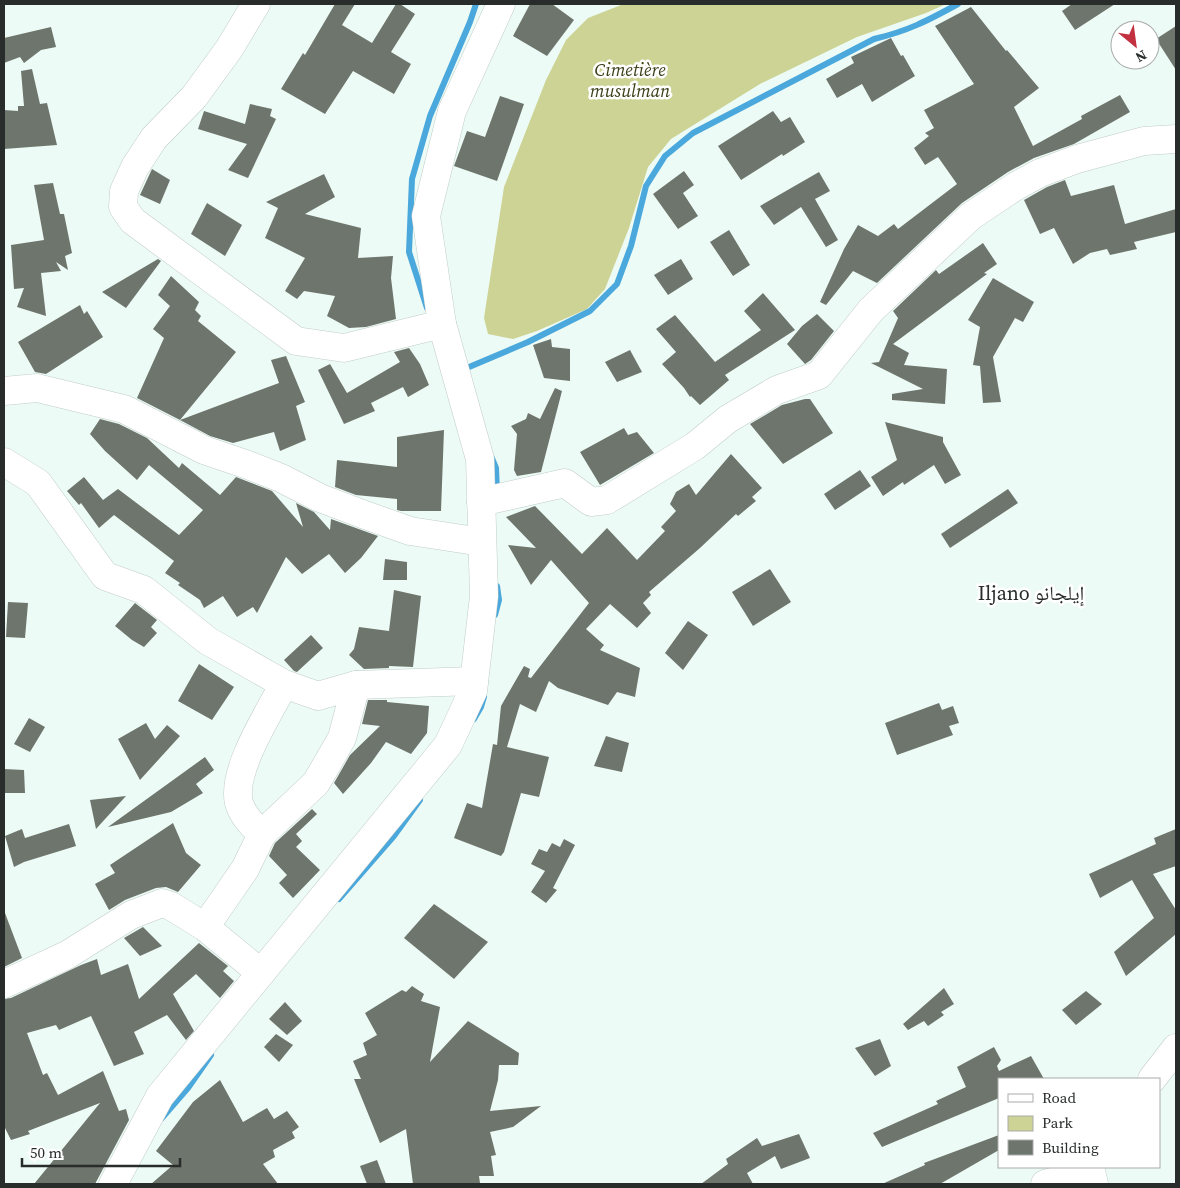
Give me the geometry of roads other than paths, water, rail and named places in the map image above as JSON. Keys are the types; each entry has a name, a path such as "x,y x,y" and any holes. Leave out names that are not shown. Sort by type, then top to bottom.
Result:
{"street":[{"path":"256,4 229,49 194,98 154,138 135,167 124,192 123,207 133,221 296,341 344,348 442,324"},
{"path":"113,1184 160,1096 448,745 473,691 484,596 480,458 442,324 426,216 452,111 502,4"},
{"path":"481,502 565,483 591,502 607,500 695,446 736,414 777,390 820,375 871,310 971,216 1016,186 1040,173 1078,159 1144,141 1176,139"},
{"path":"4,391 37,388 124,409 204,450 248,464 282,478 320,498 365,515 410,531 482,542"},
{"path":"4,462 38,483 105,576 144,590 208,641 284,684 318,696 356,685 474,681"},
{"path":"262,834 248,820 239,802 240,776 248,752 284,684"},
{"path":"204,927 245,869 262,834 316,783 342,738 356,685"},
{"path":"4,984 67,954 131,915 162,903 204,927 261,973"},
{"path":"1153,1078 1176,1048"},
{"path":"1045,1184 1062,1179 1078,1168"},
{"path":"1090,1168 1094,1184"}],"waterway":[{"path":"427,308 409,252 412,179 430,116 476,4"},
{"path":"462,370 528,342 590,311 617,284 631,246 646,186 665,156 693,133 874,39 917,25 958,4"},
{"path":"491,456 496,468 497,492"},
{"path":"495,615 499,600 497,586"},
{"path":"474,719 484,697"},
{"path":"339,899 394,836 420,800"},
{"path":"162,1118 188,1088 211,1055"}],"district":[{"name":"Iljano إيلجانو","path":"1031,593"}],"park label":[{"name":"Cimetière musulman","path":"630,79"}]}
